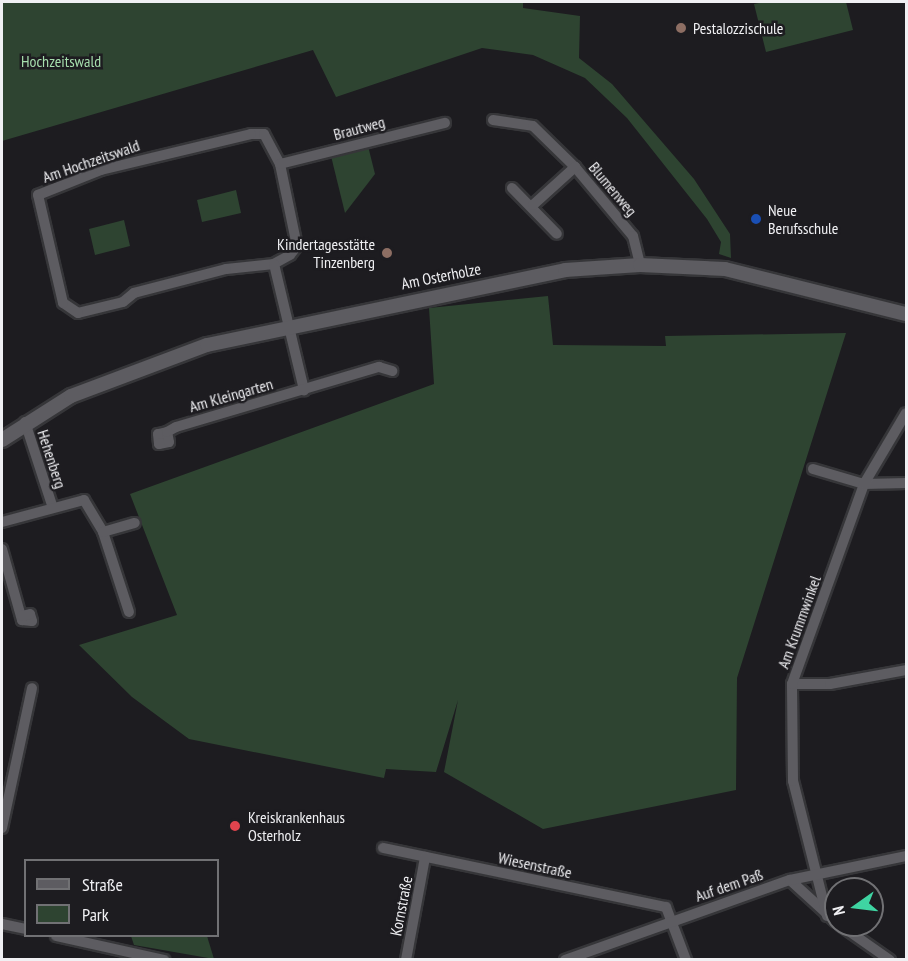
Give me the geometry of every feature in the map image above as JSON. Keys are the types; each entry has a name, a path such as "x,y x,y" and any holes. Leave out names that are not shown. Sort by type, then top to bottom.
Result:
{"street":[{"name":"Blumenweg","path":"493,120 533,126 575,167 633,236 640,265"},
{"name":"Brautweg","path":"280,164 445,123"},
{"name":"Am Hochzeitswald","path":"250,134 264,134 280,164 297,246 274,264 226,269 78,313 63,303 38,195 101,170 250,134"},
{"name":"Blumenweg","path":"533,205 575,167"},
{"path":"512,188 533,205 557,234"},
{"path":"274,264 304,390"},
{"name":"Am Osterholze","path":"2,440 25,422 112,379 290,324 554,272 640,265 725,269 906,314"},
{"name":"Am Kleingarten","path":"167,432 379,367 392,371"},
{"name":"Am Krummwinkel","path":"824,894 793,781 792,684 864,484 906,413"},
{"name":"Hehenberg","path":"25,422 52,505"},
{"path":"813,468 864,484 906,483"},
{"name":"Hehenberg","path":"2,522 52,505 84,500 103,532 129,612"},
{"path":"103,532 135,523"},
{"path":"2,549 22,616"},
{"path":"792,684 830,684 906,670"},
{"path":"2,828 32,688"},
{"name":"Wiesenstraße","path":"383,848 666,908 672,921"},
{"name":"Auf dem Paß","path":"565,960 790,880 906,856"},
{"name":"Kornstraße","path":"406,960 425,857"},
{"name":"Am Krummwinkel","path":"790,880 824,912"},
{"path":"672,921 686,960"},
{"path":"2,924 24,929"},
{"path":"60,937 164,960"},
{"path":"857,937 890,960"}],"green space":[{"name":"Hochzeitswald","path":"2,2 523,2 523,8 580,16 579,58 612,84 694,179 730,234 731,258 719,254 721,242 707,219 627,118 585,78 533,55 482,48 336,97 313,50 2,141"},
{"path":"846,2 853,30 766,52 754,4"},
{"path":"368,146 375,174 345,213 331,156"},
{"path":"236,190 241,213 202,222 197,200"},
{"path":"124,220 130,246 95,255 89,229"},
{"path":"548,296 553,345 666,346 665,336 846,333 737,678 736,790 543,829 444,772 458,700 436,772 386,769 384,778 189,739 132,697 79,645 177,615 130,494 434,384 429,308"},
{"path":"131,937 207,937 214,959 134,945"}],"place":[{"name":"Pestalozzischule","path":"681,28"},
{"name":"Neue Berufsschule","path":"756,219"},
{"name":"Kindertagesstätte Tinzenberg","path":"387,253"},
{"name":"Kreiskrankenhaus Osterholz","path":"235,826"}]}
